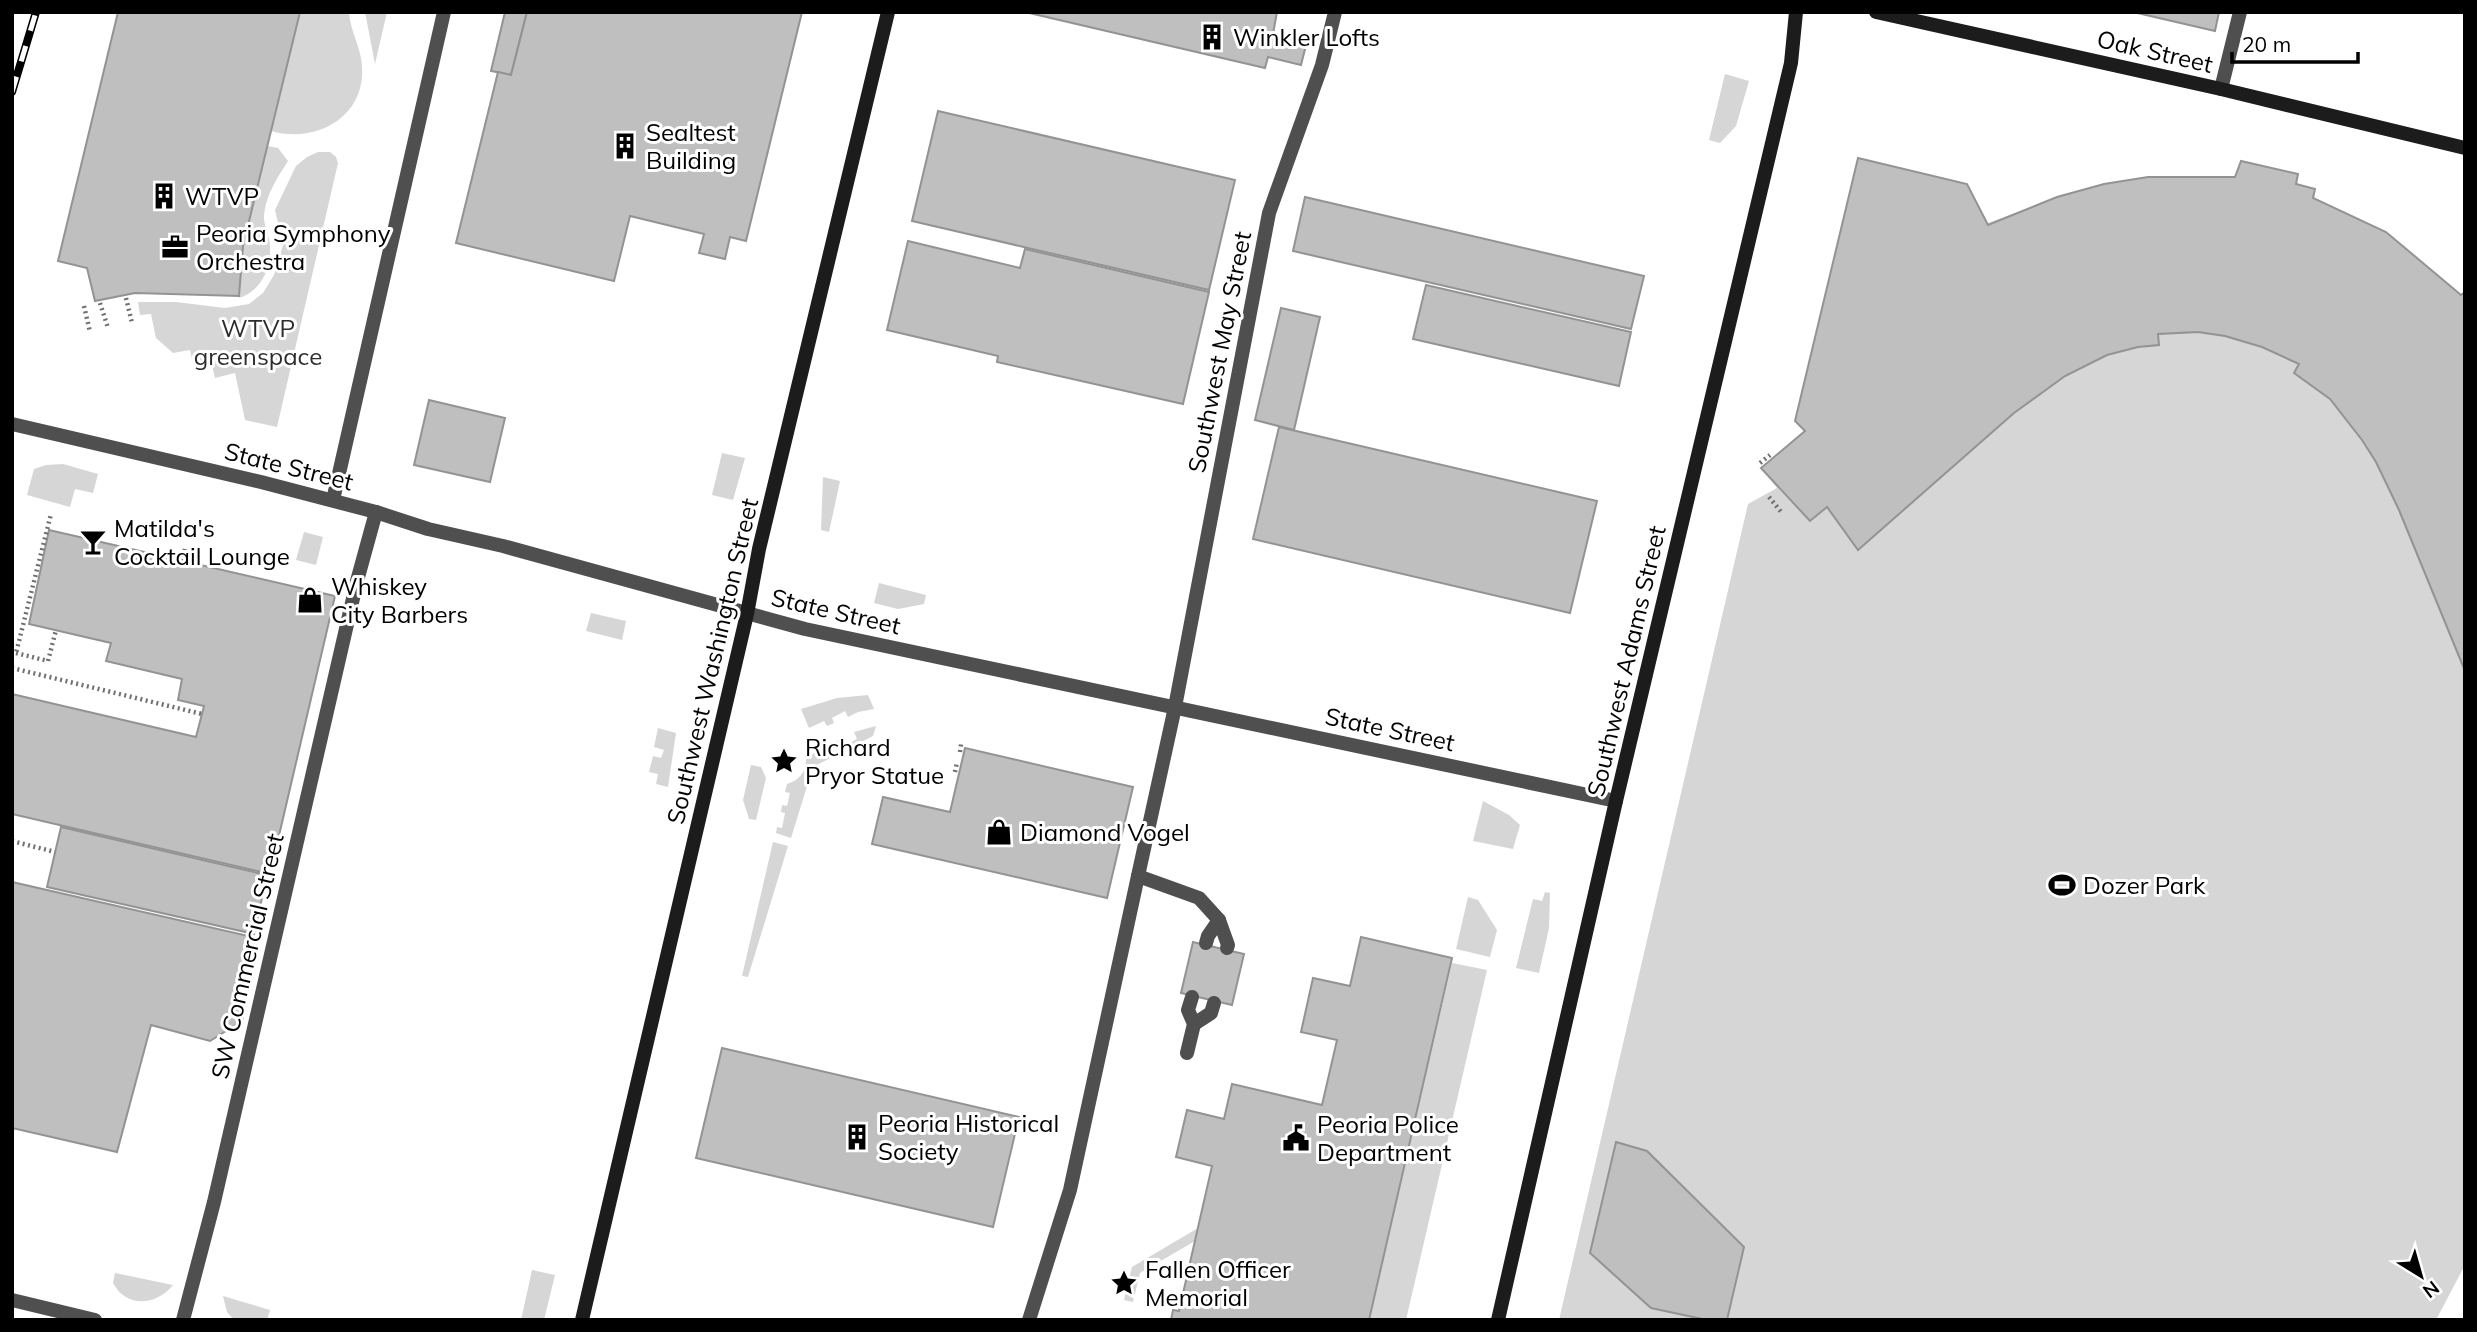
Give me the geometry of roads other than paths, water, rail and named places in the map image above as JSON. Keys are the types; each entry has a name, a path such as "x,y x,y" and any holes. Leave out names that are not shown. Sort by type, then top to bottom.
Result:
{"street":[{"path":"333,500 444,12"},
{"name":"Southwest Washington Street","path":"582,1320 747,614 759,549 888,12"},
{"name":"Southwest May Street","path":"1029,1320 1070,1190 1175,707 1269,213 1322,65 1335,12"},
{"name":"Southwest Adams Street","path":"1498,1320 1616,801 1791,63 1796,12"},
{"name":"Oak Street","path":"1876,12 2221,89 2465,148"},
{"path":"2221,89 2239,12"},
{"name":"State Street","path":"12,424 333,500 428,529 503,546 805,629 1616,801"},
{"name":"SW Commercial Street","path":"183,1320 219,1177 352,601 376,512"},
{"path":"1138,876 1199,898 1219,920 1227,948"},
{"path":"1206,943 1219,920"},
{"path":"1188,1053 1194,1024 1188,1010 1192,998"},
{"path":"1194,1024 1211,1013 1214,1003"},
{"path":"12,1300 95,1320"}],"railway":[{"path":"12,92 36,12"}],"place":[{"name":"Winkler Lofts","path":"1212,37"},
{"name":"Sealtest Building","path":"625,146"},
{"name":"WTVP","path":"164,196"},
{"name":"Peoria Symphony Orchestra","path":"175,247"},
{"name":"Matilda's Cocktail Lounge","path":"93,542"},
{"name":"Whiskey City Barbers","path":"310,600"},
{"name":"Richard Pryor Statue","path":"784,761"},
{"name":"Diamond Vogel","path":"999,832"},
{"name":"Dozer Park","path":"2062,885"},
{"name":"Peoria Historical Society","path":"857,1137"},
{"name":"Peoria Police Department","path":"1296,1138"},
{"name":"Fallen Officer Memorial","path":"1124,1283"}],"park label":[{"name":"WTVP greenspace","path":"258,342"}]}
